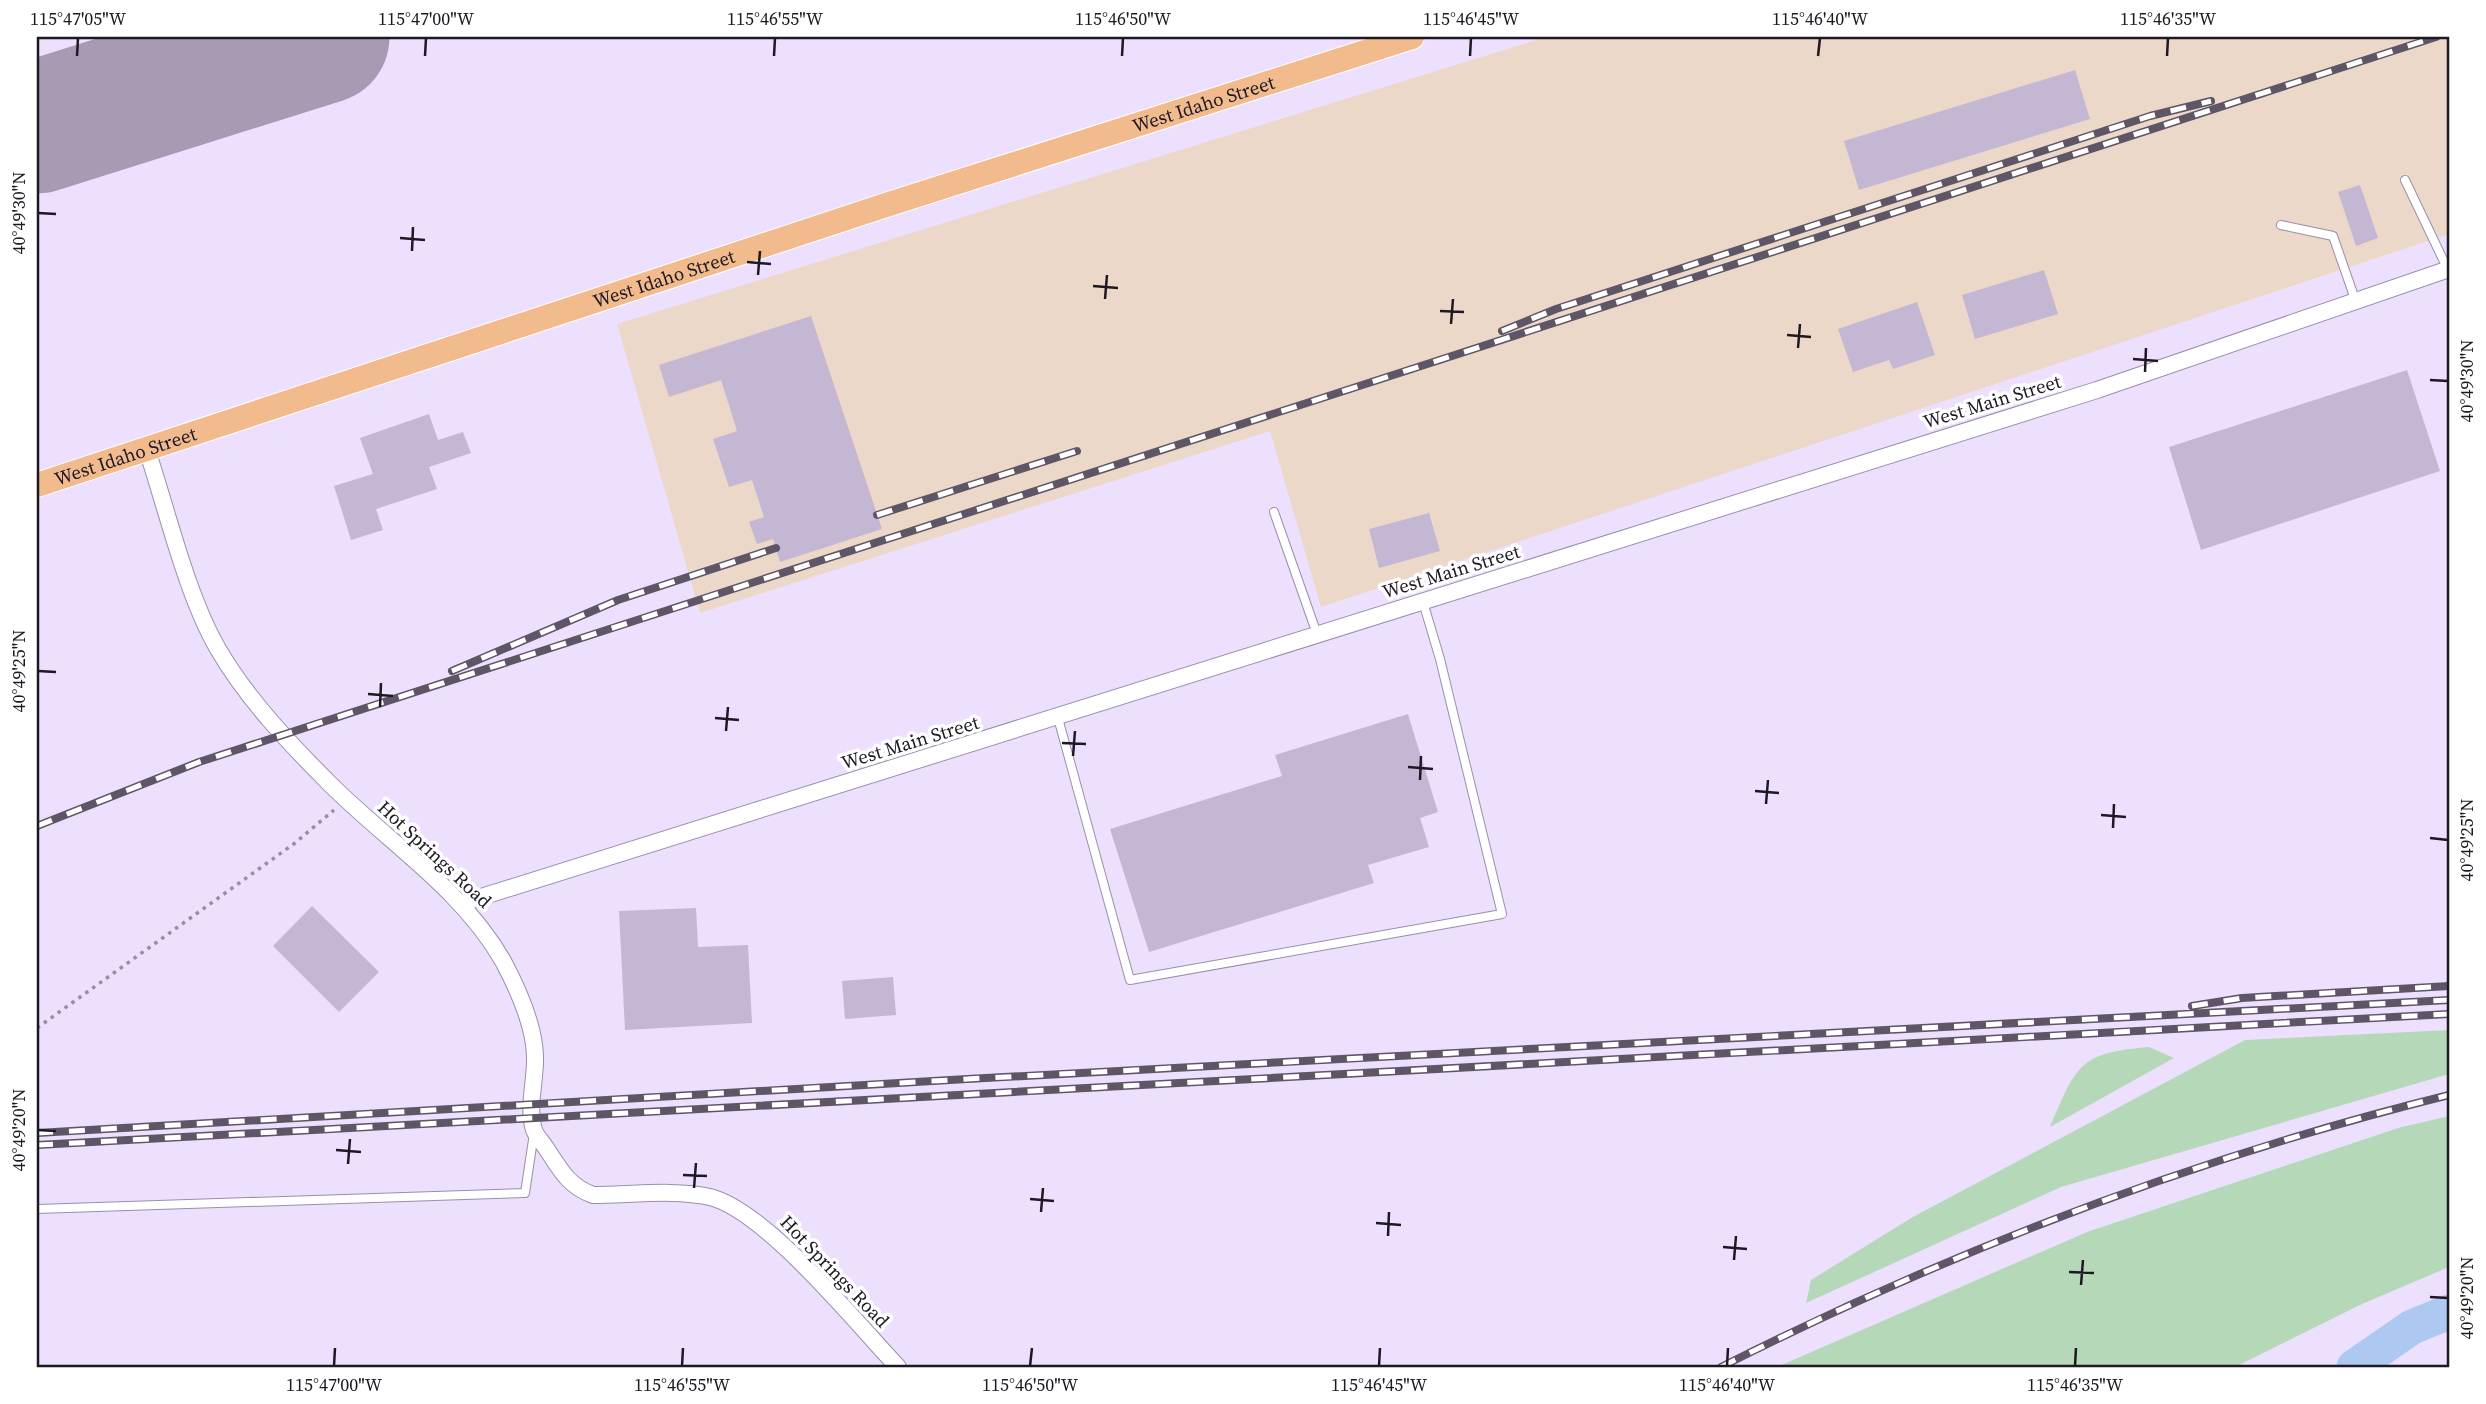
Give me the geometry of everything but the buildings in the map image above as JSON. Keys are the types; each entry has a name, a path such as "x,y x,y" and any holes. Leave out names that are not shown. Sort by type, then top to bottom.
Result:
{"main road":[{"name":"West Idaho Street","path":"37,485 886,205 1412,37"}],"street":[{"name":"West Main Street","path":"462,903 2097,390 2449,270"},
{"name":"Hot Springs Road","path":"147,450 198,604 218,649 258,705 347,800 462,903 484,930 503,962 529,1023 536,1056 532,1078 534,1130 564,1177 579,1190 593,1195 709,1197 731,1204 760,1222 898,1367"}],"lane":[{"path":"2405,180 2449,270"},
{"path":"2281,225 2333,236 2356,302"},
{"path":"1274,512 1317,634"},
{"path":"1058,718 1130,980 1502,914 1440,659 1423,602"},
{"path":"37,1209 525,1193 534,1130"}],"path":[{"path":"37,1028 295,843 347,800"}],"shaded area":[{"path":"1546,37 2449,37 2449,234 1321,607 1270,431 700,613 617,324"}],"green space":[{"path":"2449,1030 2449,1074 2061,1187 1806,1303 1811,1280 1911,1218 2245,1040"},
{"path":"2149,1047 2174,1058 2050,1127 2074,1076 2083,1066 2107,1053"},
{"path":"2449,1116 2449,1267 2362,1304 2235,1367 1777,1367 2087,1232 2398,1128"}],"waterway":[{"path":"2354,1367 2412,1327 2449,1312"}],"runway":[{"path":"37,127 323,37"}],"railway":[{"path":"37,826 199,762 2436,37"},
{"path":"1502,331 1556,309 2150,116 2211,101"},
{"path":"877,515 1077,451"},
{"path":"452,671 618,600 776,548"},
{"path":"2192,1006 2242,998 2449,986"},
{"path":"37,1133 967,1079 2449,1000"},
{"path":"37,1145 2449,1014"},
{"path":"1721,1367 1897,1284 2078,1210 2262,1147 2449,1095"}]}
